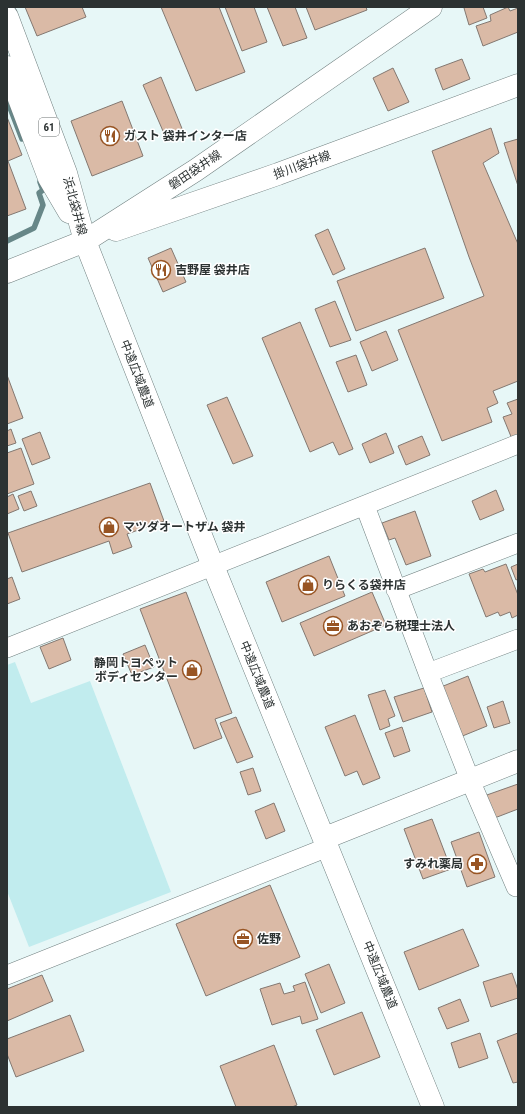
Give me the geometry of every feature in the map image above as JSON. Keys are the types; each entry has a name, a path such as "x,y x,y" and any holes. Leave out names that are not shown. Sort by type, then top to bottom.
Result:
{"main road":[{"name":"磐田袋井線","path":"7,272 85,241 196,170 430,7"},
{"name":"浜北袋井線","path":"7,16 66,173 85,241"},
{"name":"浜北袋井線","path":"7,68 49,178 85,241"},
{"name":"掛川袋井線","path":"85,241 278,174 518,85"},
{"name":"中遠広域農道","path":"85,241 213,566 433,1107"},
{"path":"326,843 470,780 518,761"}],"street":[{"path":"7,648 518,444"},
{"path":"365,506 470,780 517,889"},
{"path":"396,590 518,543"},
{"path":"428,673 518,639"},
{"path":"7,975 326,843"}],"shaded area":[{"path":"15,662 31,703 90,681 171,892 29,947 7,891 7,665"}],"building":[{"path":"25,7 82,7 86,17 37,36"},
{"path":"161,7 219,7 245,72 196,91"},
{"path":"225,7 254,7 267,42 242,51"},
{"path":"267,7 295,7 307,38 283,46"},
{"path":"306,7 366,7 367,10 315,30"},
{"path":"483,7 487,18 469,25 464,8"},
{"path":"508,7 510,11 518,8 518,32 483,46 476,26 491,21 490,15"},
{"path":"462,59 470,79 443,90 435,69"},
{"path":"393,68 409,102 388,111 373,78"},
{"path":"161,77 183,131 166,138 143,85"},
{"path":"122,101 143,156 92,176 71,121"},
{"path":"7,117 22,155 8,161 26,209 7,216"},
{"path":"491,128 499,153 483,163 518,244 518,381 493,391 498,403 487,408 492,422 442,441 398,330 484,296 432,151"},
{"path":"518,139 518,186 504,143"},
{"path":"328,229 345,269 333,275 315,235"},
{"path":"171,248 186,282 163,292 148,258"},
{"path":"425,248 444,298 356,331 337,281"},
{"path":"335,301 351,340 330,347 315,309"},
{"path":"300,322 353,449 339,455 333,442 310,452 262,338"},
{"path":"386,331 398,360 372,371 360,342"},
{"path":"356,355 367,385 348,392 336,362"},
{"path":"7,375 23,418 7,424"},
{"path":"227,397 253,456 233,464 207,405"},
{"path":"518,399 518,436 512,439 503,417 512,414 507,403"},
{"path":"11,429 16,443 7,446 7,431"},
{"path":"40,432 50,458 32,465 22,439"},
{"path":"386,433 394,453 370,463 362,444"},
{"path":"422,436 430,455 406,465 398,446"},
{"path":"21,448 34,484 7,494 7,453"},
{"path":"150,483 164,521 127,534 132,547 113,554 109,541 22,572 8,533"},
{"path":"496,490 504,510 480,520 472,501"},
{"path":"31,491 37,506 24,511 18,496"},
{"path":"13,494 19,509 7,514 7,497"},
{"path":"415,511 431,556 406,565 395,538 389,540 382,523"},
{"path":"329,556 345,596 282,622 266,582"},
{"path":"506,564 518,595 518,615 512,618 510,612 500,616 498,612 486,617 469,574 483,569 485,572"},
{"path":"518,564 518,579 516,580 511,567"},
{"path":"12,577 20,599 7,604 7,579"},
{"path":"186,592 232,713 215,719 222,738 194,749 140,609"},
{"path":"372,592 386,625 314,656 300,623"},
{"path":"63,638 71,660 49,669 40,647"},
{"path":"145,645 154,667 132,675 123,654"},
{"path":"468,676 487,726 460,737 441,687"},
{"path":"424,688 432,712 403,722 394,697"},
{"path":"385,690 395,716 388,719 390,726 380,730 368,695"},
{"path":"503,701 510,723 494,728 487,707"},
{"path":"355,715 380,778 363,785 357,771 345,776 325,727"},
{"path":"236,717 253,757 237,763 220,723"},
{"path":"402,727 410,751 394,757 385,733"},
{"path":"253,768 261,791 248,795 240,772"},
{"path":"518,784 518,809 492,819 484,796"},
{"path":"274,803 285,831 266,839 255,811"},
{"path":"432,819 451,869 423,879 404,829"},
{"path":"479,832 495,877 467,887 451,842"},
{"path":"270,885 300,957 206,996 176,924"},
{"path":"463,929 479,966 419,990 404,952"},
{"path":"329,964 345,1003 321,1013 305,974"},
{"path":"512,973 518,990 518,998 491,1007 483,982"},
{"path":"42,975 53,1001 7,1021 7,989"},
{"path":"305,982 318,1019 302,1024 300,1016 272,1025 260,989 280,983 284,994 295,991 293,986"},
{"path":"460,999 469,1021 447,1029 438,1008"},
{"path":"362,1012 380,1057 334,1075 316,1030"},
{"path":"70,1015 84,1051 16,1077 7,1054 7,1039"},
{"path":"480,1033 488,1058 459,1068 451,1043"},
{"path":"518,1033 518,1082 513,1083 497,1041"},
{"path":"274,1045 297,1105 292,1107 236,1107 220,1066"}],"waterway":[{"path":"7,100 22,139"},
{"path":"7,241 34,228 43,205 39,193 43,190 40,182"}],"place":[{"name":"ガスト 袋井インター店","path":"110,136"},
{"name":"吉野屋 袋井店","path":"161,270"},
{"name":"マツダオートザム 袋井","path":"109,527"},
{"name":"りらくる袋井店","path":"308,585"},
{"name":"あおぞら税理士法人","path":"333,626"},
{"name":"静岡トヨペット ボディセンター","path":"192,670"},
{"name":"すみれ薬局","path":"477,864"},
{"name":"佐野","path":"243,939"}]}
